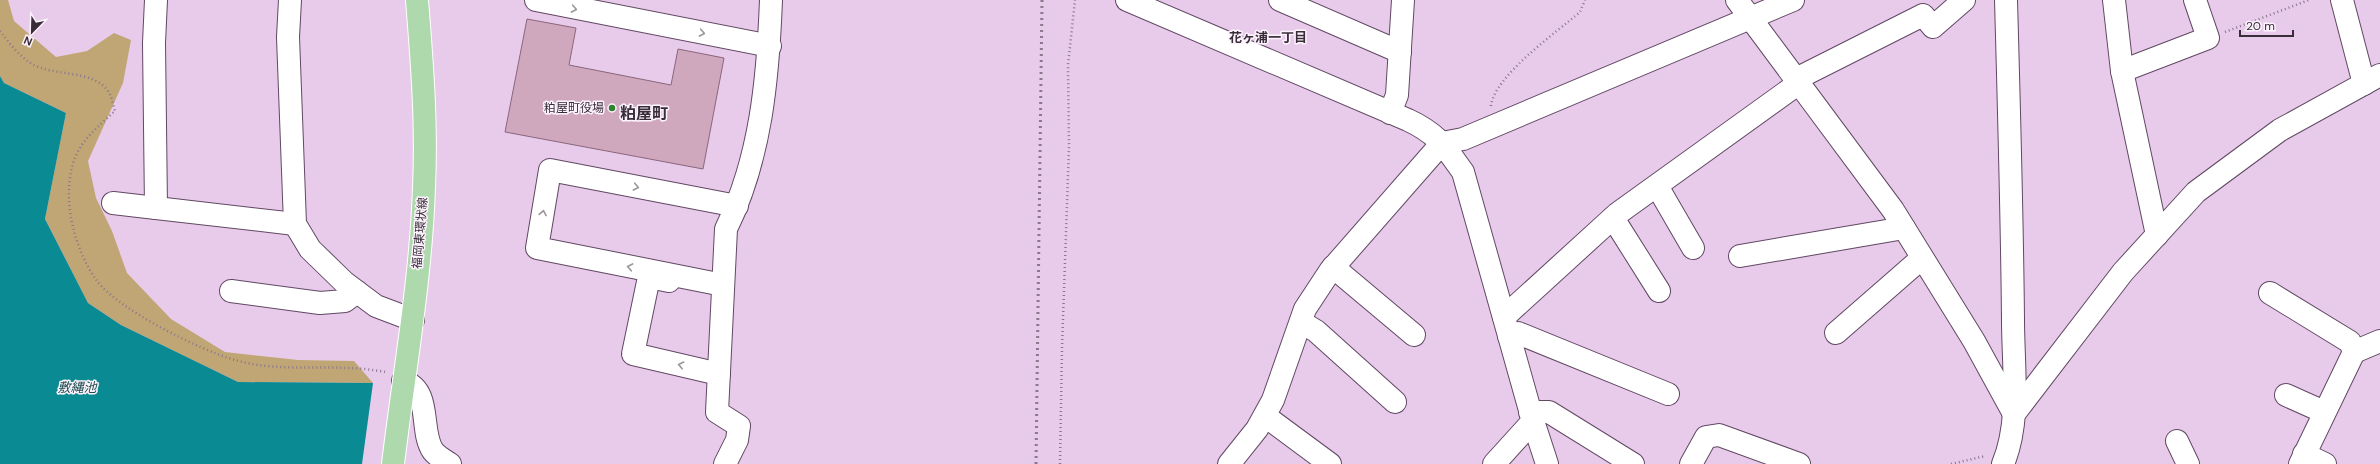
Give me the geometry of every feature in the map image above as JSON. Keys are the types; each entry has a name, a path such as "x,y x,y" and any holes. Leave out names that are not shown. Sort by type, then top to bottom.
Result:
{"main road":[{"name":"福岡東環状線","path":"393,464 413,320 424,188 424,95 416,0"}],"street":[{"path":"156,0 154,43 156,208"},
{"path":"290,0 288,37 294,224 310,248 344,282 376,306 413,320"},
{"path":"536,0 770,46"},
{"path":"725,464 737,440 739,426 717,412 726,229 737,206 750,163 766,91 770,46 771,0"},
{"path":"1127,0 1428,129 1442,143 1463,172 1547,464"},
{"path":"1280,0 1400,52"},
{"path":"1390,113 1397,95 1403,0"},
{"path":"1737,0 1888,204 1974,341 2014,414"},
{"path":"1229,464 1257,430 1273,400 1305,309 1333,268 1442,143 1463,139 1500,124 1793,0"},
{"path":"1507,327 1613,218 1798,81 1923,15 1933,27 1964,0"},
{"path":"2005,459 2014,414 2006,0"},
{"path":"2114,0 2122,71 2157,235"},
{"path":"2122,71 2208,38 2195,0"},
{"path":"2014,414 2123,272 2196,192 2280,130 2372,80 2342,0"},
{"path":"723,289 537,248 550,170 737,206"},
{"path":"1657,186 1693,248"},
{"path":"113,204 294,224"},
{"path":"1613,218 1659,291"},
{"path":"1740,256 1904,228"},
{"path":"1836,332 1922,258"},
{"path":"1333,268 1414,335"},
{"path":"719,374 633,354 649,277 723,289"},
{"path":"231,291 320,303 345,301 357,292"},
{"path":"2270,293 2350,342 2354,352"},
{"path":"1301,322 1316,331 1395,402"},
{"path":"1507,327 1518,334 1668,394"},
{"path":"2326,464 2302,459 2354,352 2380,341"},
{"path":"404,378 412,384 419,393 432,449 441,459 450,464"},
{"path":"2286,395 2324,412"},
{"path":"1494,464 1532,416 1549,412 1633,464"},
{"path":"1264,416 1330,464"},
{"path":"1691,464 1706,437 1719,435 1799,464"},
{"path":"2177,441 2188,464"}],"path":[{"path":"1060,464 1062,348 1070,146 1068,65 1075,0"},
{"path":"1500,124 1491,106 1492,98 1514,68 1580,12 1585,0"},
{"path":"2208,38 2309,0"},
{"path":"0,31 11,47 32,64 56,73 94,79 109,92 115,112 94,130 80,147 71,174 70,214 79,250 98,282 115,296 161,328 211,352 237,361 296,369 346,368 404,378"},
{"path":"1950,464 1962,460 2005,459"}],"shaded area":[{"path":"0,0 8,0 14,21 56,57 87,51 114,33 131,40 123,83 88,161 96,198 112,231 127,273 171,319 225,352 298,360 354,361 373,383 238,382 121,325 88,303 45,219 66,113 4,83 0,76"}],"water":[{"name":"敷縄池","path":"0,76 4,83 66,113 45,219 88,303 121,325 238,382 373,383 362,464 0,464"}],"building":[{"name":"粕屋町役場","path":"527,19 576,28 569,65 671,85 678,49 724,58 703,169 505,132"}],"railway":[{"path":"1036,464 1042,0"}],"place":[{"name":"粕屋町役場","path":"612,108"}],"district":[{"name":"花ヶ浦一丁目","path":"1268,37"},
{"name":"粕屋町","path":"644,113"}]}
